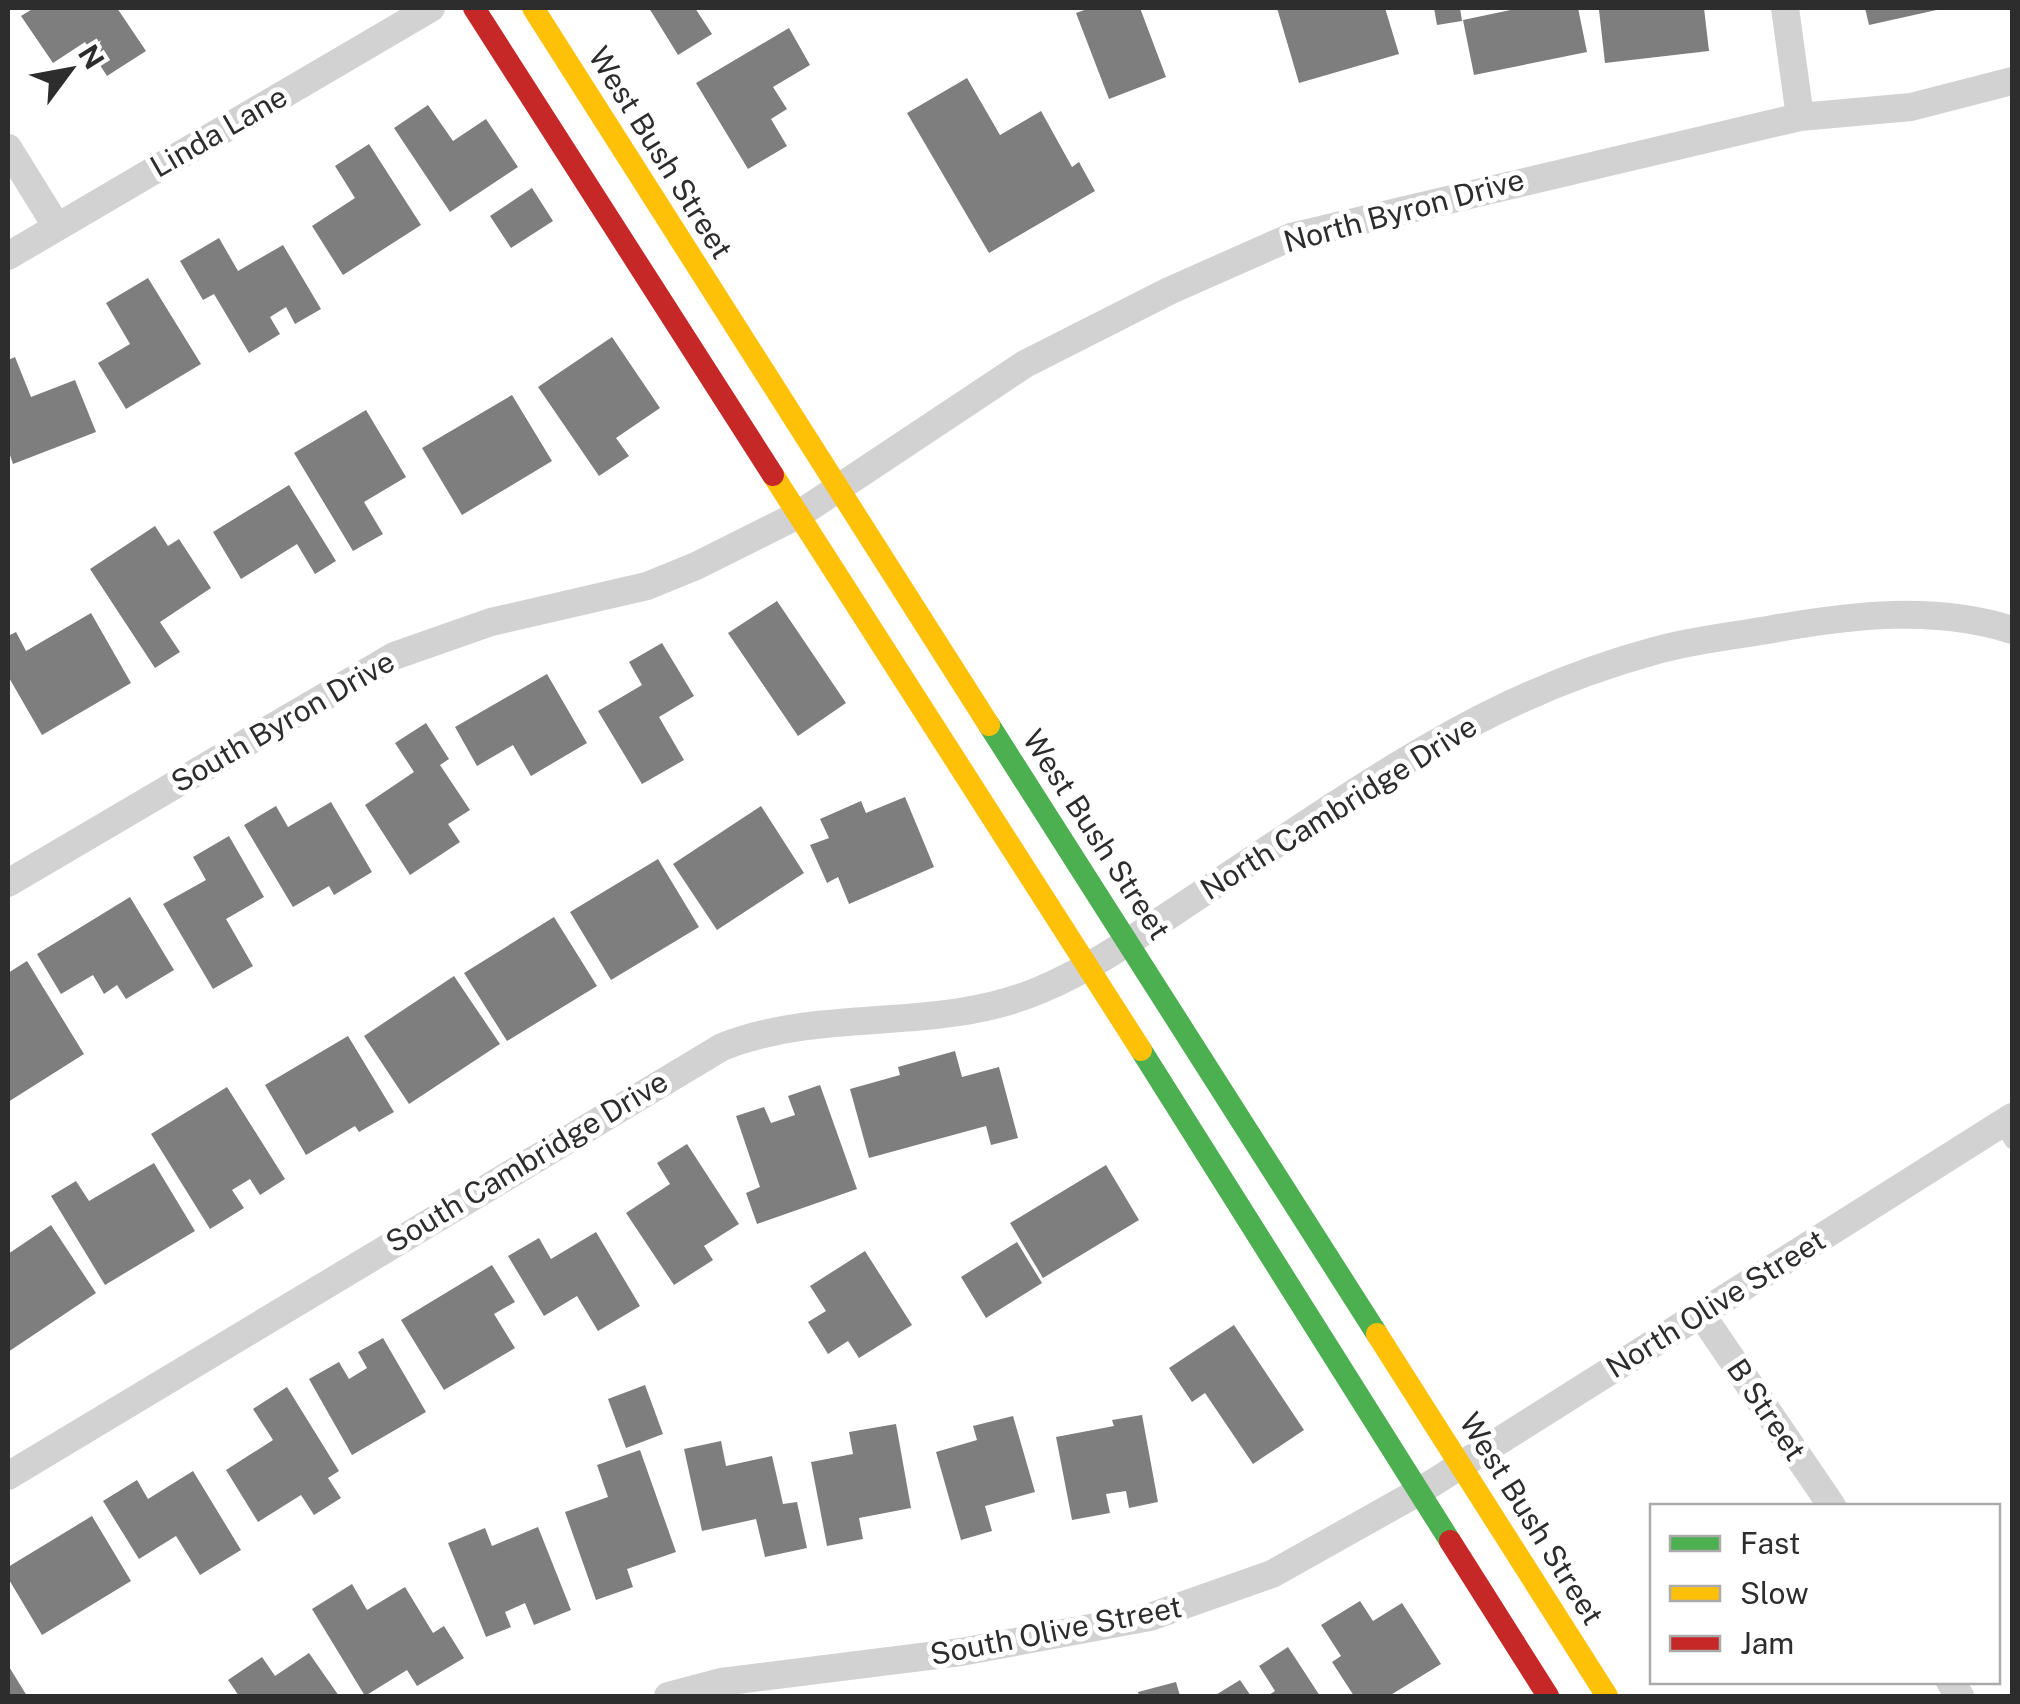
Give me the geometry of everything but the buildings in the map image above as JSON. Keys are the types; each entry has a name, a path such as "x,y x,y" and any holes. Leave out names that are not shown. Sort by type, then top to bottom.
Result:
{"main road":[{"path":"474,8 1088,966 1548,1696"},
{"name":"West Bush Street","path":"533,8 1462,1463 1598,1693"}],"street":[{"name":"Linda Lane","path":"8,256 431,8"},
{"path":"1785,8 1800,117"},
{"name":"North Byron Drive","path":"798,515 1025,364 1169,291 1292,237 1800,117 1911,107 2012,81"},
{"path":"8,148 58,227"},
{"name":"South Byron Drive","path":"8,883 394,656 491,622 587,604 647,586 798,515"},
{"name":"North Cambridge Drive","path":"1088,966 1430,747 1538,693 1654,651 1798,625 1900,614 1982,620 2012,630"},
{"name":"South Cambridge Drive","path":"8,1476 722,1047 757,1033 806,1023 941,1017 992,1008 1042,990 1088,966"},
{"name":"North Olive Street","path":"1420,1491 2008,1128"},
{"name":"B Street","path":"1701,1314 1831,1504"},
{"name":"South Olive Street","path":"668,1696 721,1682 960,1652 1165,1613 1272,1574 1420,1491"}],"traffic: fast":[{"path":"989,725 1377,1334"},
{"path":"1141,1050 1450,1541"}],"traffic: slow":[{"path":"533,8 989,725"},
{"path":"773,475 1141,1050"},
{"path":"1377,1334 1607,1696"}],"traffic: jam":[{"path":"474,8 773,475"},
{"path":"1450,1541 1548,1696"}]}
